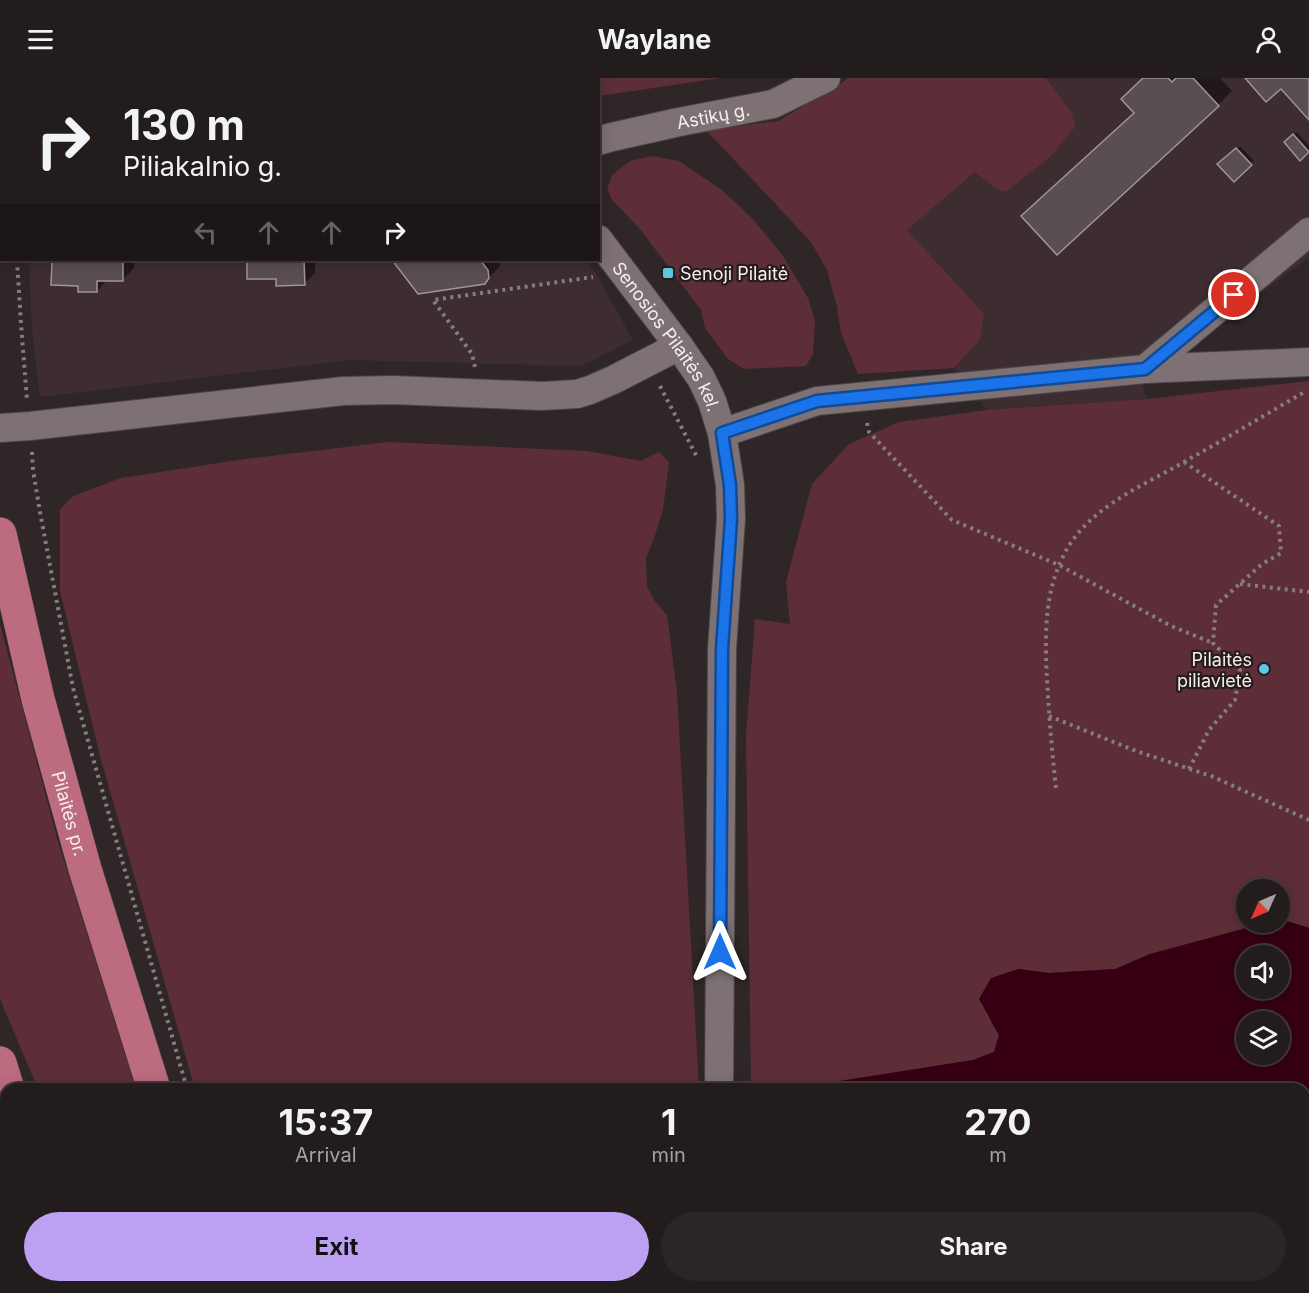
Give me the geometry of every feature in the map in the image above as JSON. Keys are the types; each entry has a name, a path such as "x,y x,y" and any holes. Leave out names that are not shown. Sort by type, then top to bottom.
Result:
{"main road":[{"name":"Pilaitės pr.","path":"0,534 44,722 85,869 152,1083"},
{"path":"0,1063 6,1083"}],"street":[{"name":"Astikų g.","path":"600,140 773,104 826,78"},
{"path":"1145,369 1309,232"},
{"name":"Senosios Pilaitės kel.","path":"600,242 701,378 712,401 722,433 730,485 731,519 722,660 719,1083"},
{"path":"0,428 343,391 403,390 542,396 577,394 613,380 679,346"},
{"path":"722,433 817,401 1145,369 1309,362"}],"path":[{"path":"17,261 33,470 73,688 185,1083"},
{"path":"475,371 472,354 433,300 603,275"},
{"path":"1056,788 1048,716 1045,639 1050,597 1059,565 1069,544 1098,513 1126,494 1309,389"},
{"path":"862,397 869,432 952,520 1059,565 1171,626 1213,643 1240,670 1235,700 1209,730 1189,769"},
{"path":"1184,462 1279,526 1281,553 1262,564 1216,605 1213,643"},
{"path":"1240,584 1309,592"},
{"path":"1048,716 1136,752 1211,776 1309,820"}],"shaded area":[{"path":"600,78 721,78 600,96"},
{"path":"848,78 1046,78 1071,111 1075,127 1050,157 1006,192 994,188 975,172 907,230 984,314 980,340 954,368 858,374 841,333 827,270 811,242 706,130 778,121"},
{"path":"1046,78 1309,78 1309,258 1140,378 1147,399 987,410 954,368 980,340 907,230 975,172 994,188 1071,111"},
{"path":"652,156 679,161 722,190 752,218 783,256 808,298 815,321 813,354 806,366 744,369 728,359 705,328 701,310 640,229 612,200 607,189 612,175 630,161"},
{"path":"29,261 586,261 594,270 633,340 578,366 351,360 40,397 32,329"},
{"path":"1309,381 1309,928 1290,922 1290,879 1236,879 1236,931 1150,954 1115,969 1049,973 1018,969 991,1022 999,1035 994,1052 973,1060 832,1083 751,1083 746,736 755,619 790,624 786,582 812,484 849,444 899,422 987,410 1147,399"},
{"path":"388,442 587,451 641,461 659,452 669,462 663,510 646,558 647,586 654,600 667,615 677,692 699,1083 193,1083 100,756 60,591 60,509 73,496 121,478 238,460"},
{"path":"0,624 58,842 134,1083 35,1083 0,999"},
{"path":"1290,922 1309,928 1309,1083 832,1083 973,1060 994,1052 999,1035 979,999 991,978 1018,969 1049,973 1115,969 1150,954 1236,931 1236,933 1290,933"}],"building":[{"path":"1143,78 1168,78 1172,82 1176,78 1193,78 1219,106 1057,255 1021,216 1134,113 1121,99"},
{"path":"1245,78 1309,78 1309,120 1281,89 1266,102"},
{"path":"1293,134 1309,152 1300,161 1284,142"},
{"path":"1236,148 1252,165 1234,182 1217,164"},
{"path":"52,261 123,261 123,281 97,281 97,292 78,292 78,286 51,285"},
{"path":"247,261 304,261 305,285 276,286 276,279 247,279"},
{"path":"393,261 481,261 488,270 489,278 485,284 418,294"}],"place":[{"name":"Senoji Pilaitė","path":"668,273"},
{"name":"Pilaitės piliavietė","path":"1264,669"}],"route":[{"path":"720,952 722,649 731,519 730,485 722,433 817,401 1145,369 1234,295"}]}
